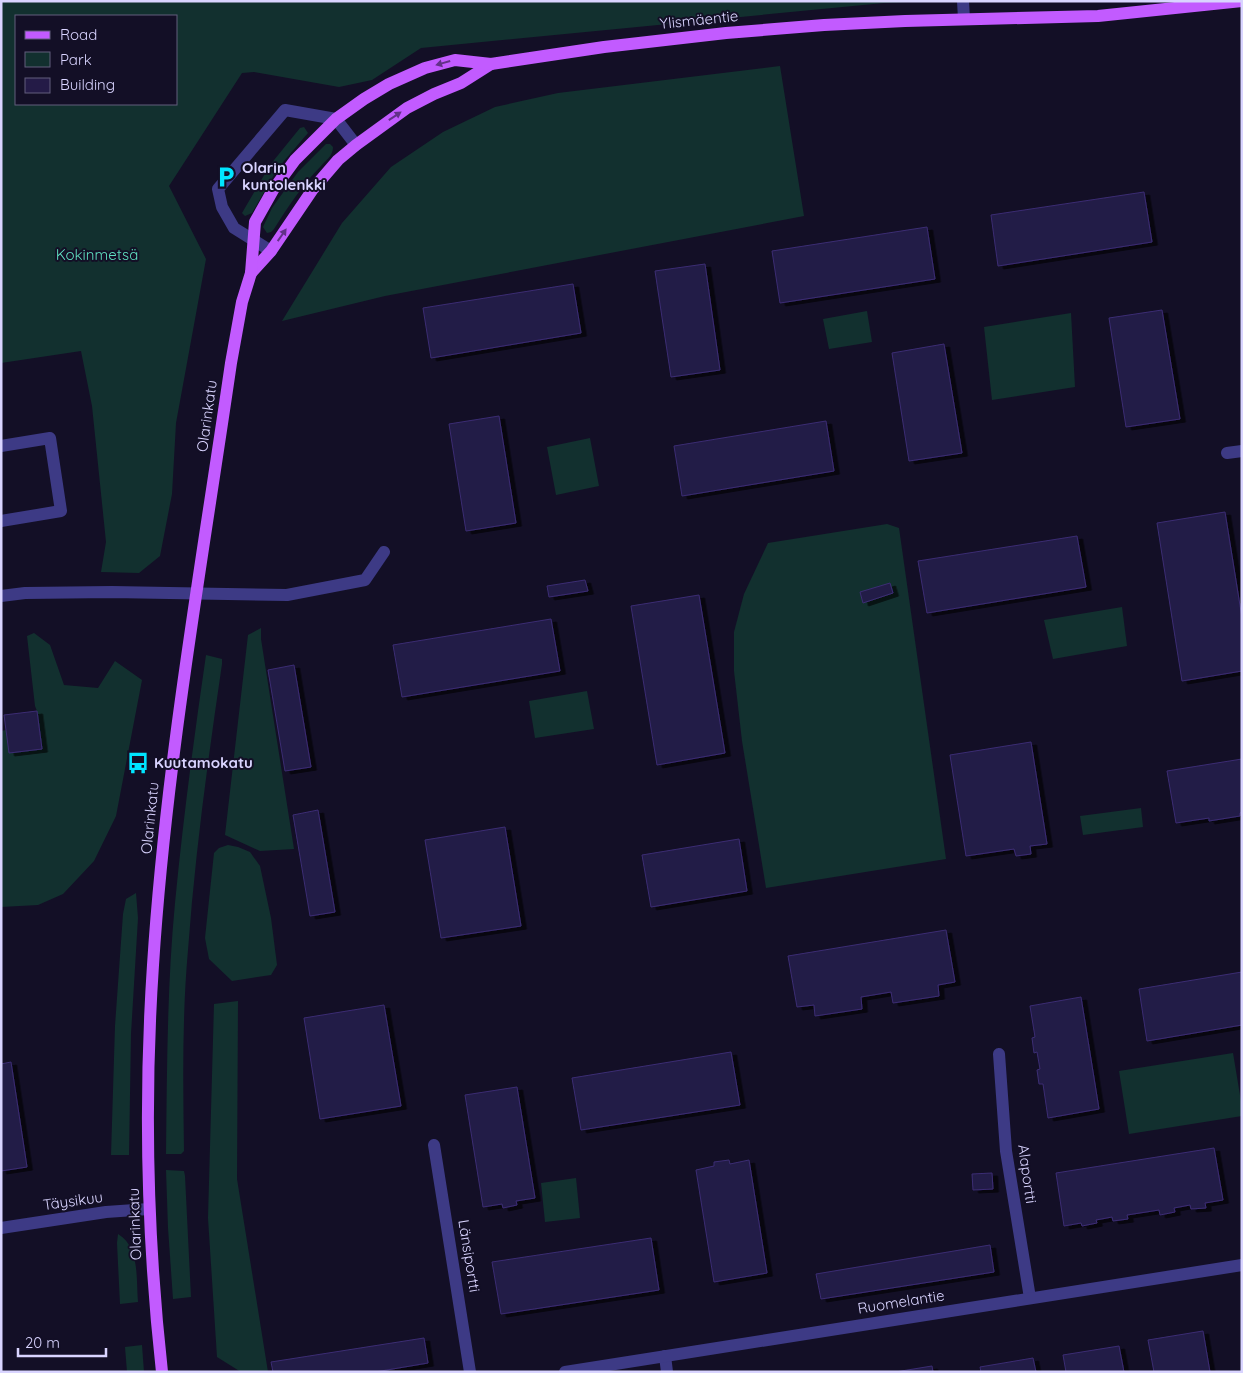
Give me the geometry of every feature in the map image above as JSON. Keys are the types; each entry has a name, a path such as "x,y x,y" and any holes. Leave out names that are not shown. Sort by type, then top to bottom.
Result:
{"main road":[{"name":"Ylismäentie","path":"336,119 380,89 425,68 455,60 491,64 604,47 726,33 824,25 1098,16 1186,5 1242,1"},
{"name":"Ylismäentie","path":"356,145 407,108 461,83 491,64"},
{"name":"Olarinkatu","path":"162,1372 156,1322 149,1210 148,1063 152,966 170,786 230,364 242,302 251,273 255,222 273,190 296,160 336,119"},
{"name":"Olarinkatu","path":"251,273 271,251 313,189 338,160 356,145"}],"street":[{"path":"964,1 964,19"},
{"path":"271,251 234,228 222,207 218,189 285,110 336,119 356,145"},
{"path":"1,446 50,438 62,511 1,521"},
{"path":"1227,453 1242,451"},
{"path":"1,596 25,593 112,592 287,595 366,580 384,552"},
{"name":"Alaportti","path":"999,1054 1006,1151 1030,1298"},
{"name":"Länsiportti","path":"434,1145 470,1372"},
{"name":"Täysikuu","path":"1,1228 106,1212 149,1210"},
{"name":"Ruomelantie","path":"565,1372 1242,1265"},
{"path":"665,1356 667,1372"}],"green space":[{"name":"Kokinmetsä","path":"1,1 931,1 884,3 421,48 372,80 339,87 254,72 242,73 169,186 206,259 176,423 172,494 160,556 139,573 101,572 106,542 92,406 81,351 1,363"},
{"path":"780,66 804,216 385,296 282,321 342,223 391,167 443,132 495,107 558,93"},
{"path":"304,127 308,133 278,168 252,213 245,216 242,213 270,165 300,128"},
{"path":"326,144 330,144 333,147 331,155 301,188 274,229 267,233 263,227 272,208 298,172"},
{"path":"867,311 872,342 829,349 823,319"},
{"path":"1071,313 1075,387 992,400 984,327"},
{"path":"590,438 599,486 556,495 547,447"},
{"path":"887,524 899,528 946,859 766,888 742,741 734,671 734,632 744,594 768,543"},
{"path":"1122,607 1127,646 1053,659 1044,620"},
{"path":"261,628 261,639 294,849 260,851 225,835 248,635"},
{"path":"34,633 50,645 64,685 98,688 115,661 142,680 116,816 94,861 63,894 38,905 1,907 1,731 6,730 42,748 27,636"},
{"path":"206,655 222,659 222,664 202,807 186,975 183,1076 184,1151 181,1154 166,1154 172,934 185,810"},
{"path":"587,691 594,729 535,738 529,701"},
{"path":"1141,808 1143,827 1083,835 1080,816"},
{"path":"228,845 250,852 260,866 271,918 277,965 271,975 232,981 209,959 205,938 214,853 219,848"},
{"path":"136,893 138,918 131,1034 129,1155 111,1155 115,1026 123,914 126,899"},
{"path":"238,1001 237,1179 268,1372 241,1372 217,1357 208,1218 214,1004"},
{"path":"1233,1053 1242,1116 1129,1134 1119,1071"},
{"path":"166,1170 184,1171 185,1176 191,1297 173,1299"},
{"path":"576,1178 580,1218 545,1222 541,1183"},
{"path":"118,1234 130,1247 136,1264 138,1302 120,1304"},
{"path":"142,1345 144,1372 127,1372 125,1347"}],"building":[{"path":"1144,192 1152,242 998,266 991,215"},
{"path":"927,227 935,279 780,303 772,251"},
{"path":"705,264 720,370 671,377 655,271"},
{"path":"573,284 581,333 431,358 423,308"},
{"path":"1162,310 1180,419 1126,427 1109,318"},
{"path":"944,344 962,453 909,461 892,353"},
{"path":"499,416 516,523 466,531 449,424"},
{"path":"826,421 834,471 682,496 674,446"},
{"path":"1225,512 1242,618 1242,671 1182,681 1157,523"},
{"path":"1077,536 1086,587 927,613 918,561"},
{"path":"585,580 588,591 549,597 547,586"},
{"path":"890,583 893,593 863,603 860,592"},
{"path":"699,595 725,753 657,765 631,606"},
{"path":"551,619 560,671 402,697 393,645"},
{"path":"294,665 311,767 285,771 268,670"},
{"path":"37,711 42,749 9,753 4,715"},
{"path":"1031,742 1047,844 1030,846 1031,854 1016,856 1014,849 966,856 950,755"},
{"path":"1242,759 1242,812 1240,816 1209,821 1209,818 1176,823 1167,771"},
{"path":"318,810 335,912 310,916 293,815"},
{"path":"505,827 521,926 441,938 425,840"},
{"path":"739,839 747,891 651,907 642,855"},
{"path":"946,930 955,982 938,985 939,996 893,1003 891,992 861,997 862,1009 815,1016 814,1005 797,1007 788,956"},
{"path":"1242,972 1242,1025 1147,1041 1139,989"},
{"path":"1081,997 1099,1109 1048,1118 1043,1084 1039,1084 1037,1070 1040,1069 1037,1052 1034,1053 1032,1038 1035,1037 1030,1006"},
{"path":"384,1005 401,1106 320,1119 304,1018"},
{"path":"731,1052 740,1105 581,1130 572,1078"},
{"path":"11,1062 27,1167 1,1171 1,1064"},
{"path":"517,1087 535,1198 516,1201 517,1205 503,1208 502,1204 483,1207 465,1095"},
{"path":"1214,1148 1223,1200 1205,1203 1206,1208 1191,1209 1190,1205 1174,1208 1175,1212 1160,1215 1159,1210 1127,1215 1128,1219 1113,1221 1112,1217 1096,1220 1097,1223 1082,1226 1081,1223 1064,1226 1056,1173"},
{"path":"729,1160 730,1164 749,1160 767,1273 714,1282 696,1170 714,1166 714,1162"},
{"path":"992,1173 993,1189 973,1190 972,1174"},
{"path":"651,1238 659,1290 501,1314 492,1262"},
{"path":"990,1245 994,1272 821,1299 816,1274"},
{"path":"1203,1331 1210,1372 1154,1372 1148,1340"},
{"path":"424,1338 428,1363 375,1372 273,1372 271,1362"},
{"path":"1119,1346 1124,1372 1066,1372 1063,1355"},
{"path":"1033,1358 1036,1372 981,1372 980,1367"},
{"path":"932,1366 933,1372 895,1372"}],"place":[{"name":"Olarin kuntolenkki","path":"226,177"},
{"name":"Kuutamokatu","path":"138,763"}]}
